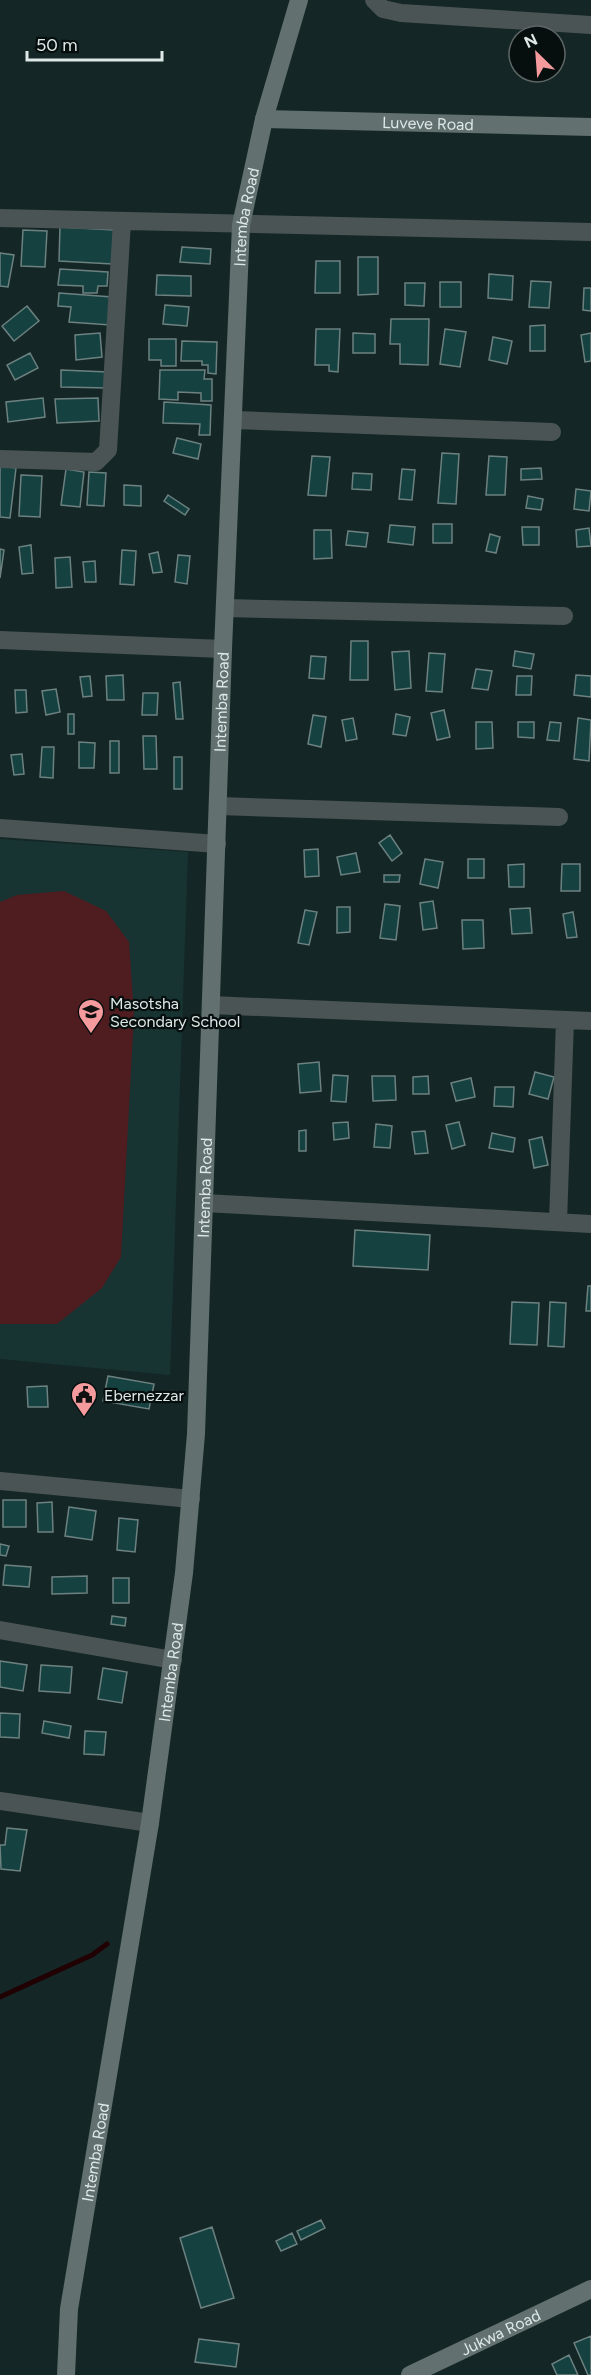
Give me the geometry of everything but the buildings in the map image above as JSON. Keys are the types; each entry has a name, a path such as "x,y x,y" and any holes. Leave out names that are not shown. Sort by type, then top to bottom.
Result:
{"street":[{"name":"Intemba Road","path":"66,2375 69,2309 150,1823 173,1660 191,1499 241,225 264,119 299,0"},
{"path":"374,0 383,9 401,13 591,25"},
{"name":"Luveve Road","path":"264,119 591,127"},
{"path":"0,218 591,232"},
{"path":"0,459 96,462 108,450 122,222"},
{"path":"234,420 552,432"},
{"path":"225,608 564,616"},
{"path":"0,640 223,649"},
{"path":"219,806 559,817"},
{"path":"0,828 218,844"},
{"path":"211,1005 591,1021"},
{"path":"558,1222 565,1020"},
{"path":"204,1203 591,1224"},
{"path":"0,1481 191,1499"},
{"path":"0,1630 173,1660"},
{"path":"0,1801 150,1823"},
{"name":"Jukwa Road","path":"410,2375 591,2289"}],"shaded area":[{"name":"Masotsha Secondary School","path":"0,839 188,852 170,1375 0,1359"},
{"path":"64,891 106,911 129,942 134,1014 121,1257 102,1288 57,1324 0,1324 0,902 17,895"}],"waterway":[{"path":"0,1997 92,1955 107,1944"}],"place":[{"name":"Masotsha Secondary School","path":"91,1035"},
{"name":"Ebernezzar","path":"84,1418"}]}
